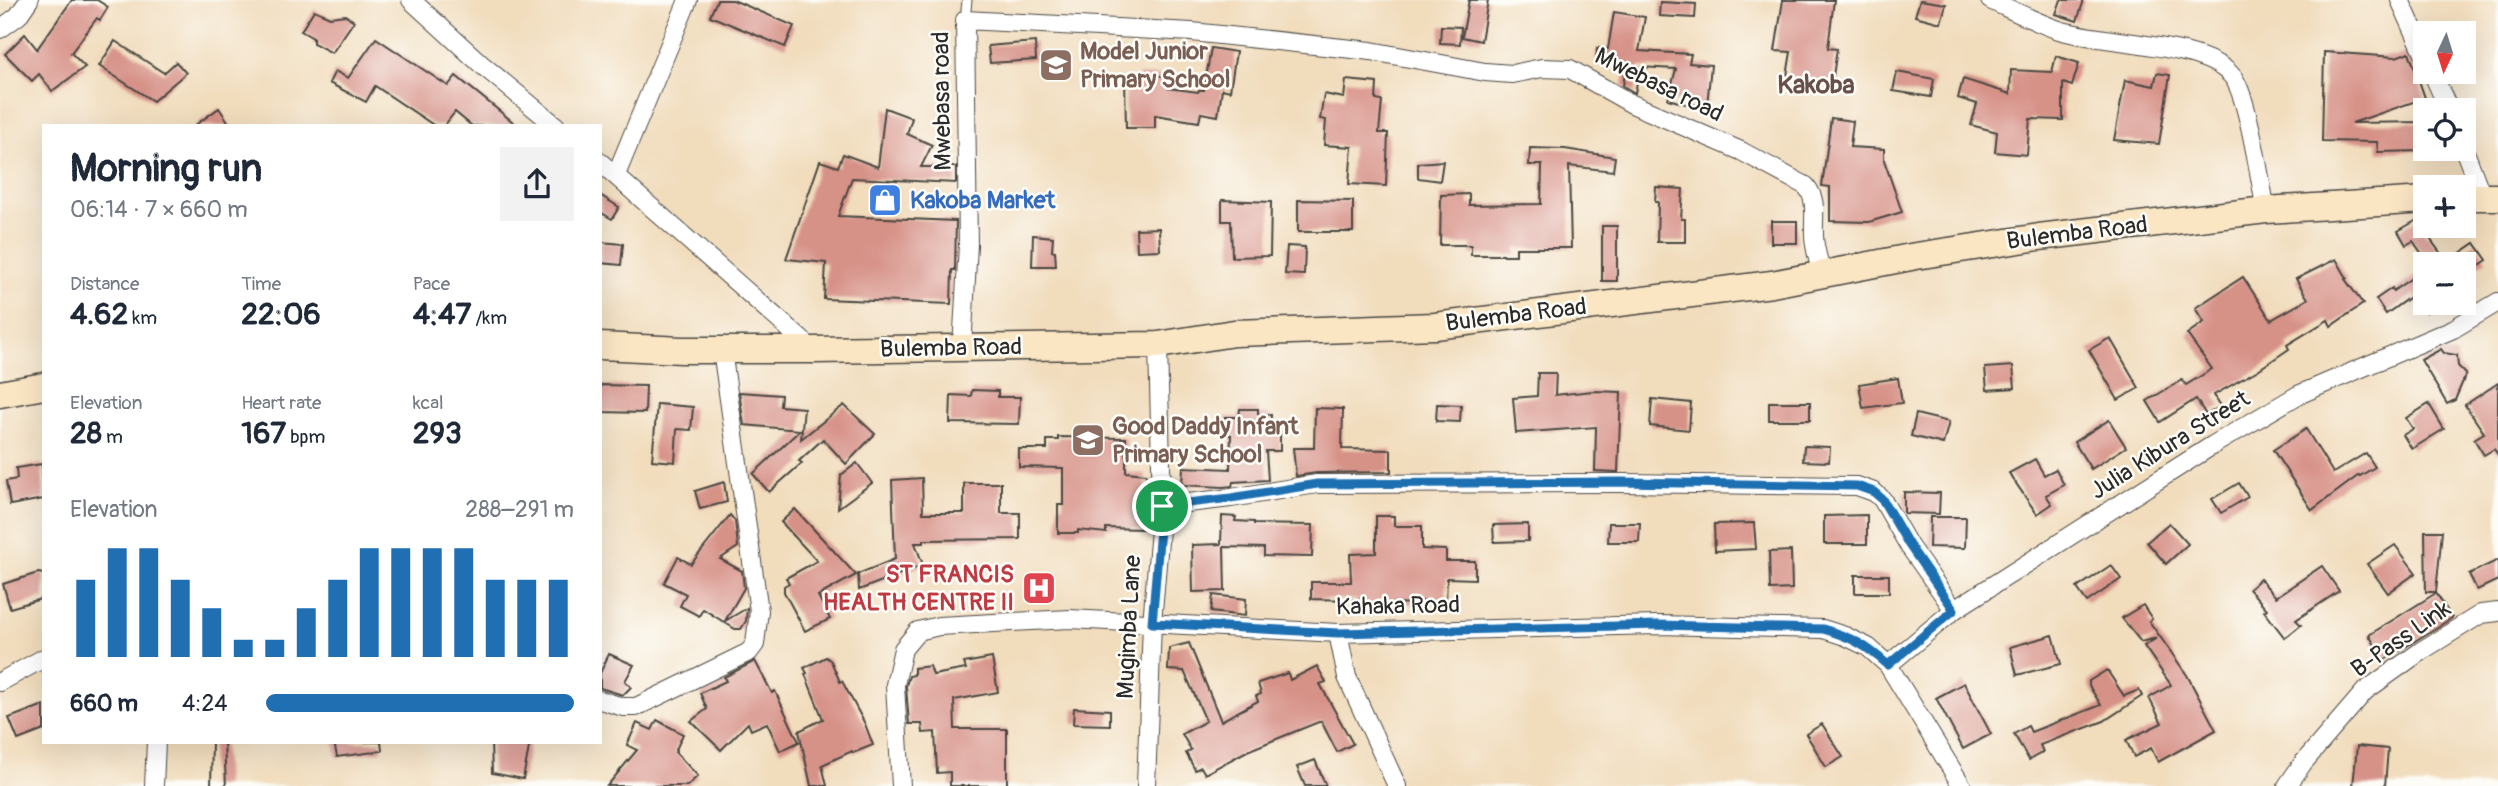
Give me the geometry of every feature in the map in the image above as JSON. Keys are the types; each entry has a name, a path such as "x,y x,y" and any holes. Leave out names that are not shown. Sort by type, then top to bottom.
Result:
{"main road":[{"name":"Bulemba Road","path":"602,346 813,350 1158,345 1234,333 1436,326 1772,284 1916,256 2025,239 2266,210 2413,201"},
{"path":"0,394 42,386"}],"street":[{"path":"0,29 18,16 29,0"},
{"path":"411,0 481,64 554,124"},
{"path":"616,175 688,0"},
{"path":"1990,0 2058,30 2189,53 2219,64 2234,77 2243,97 2266,210"},
{"path":"2400,0 2413,28"},
{"name":"Mwebasa road","path":"962,348 968,245 965,20 1192,32 1371,51 1485,72 1512,74 1542,68 1570,69 1632,104 1741,151 1806,186 1815,202 1814,237 1822,274"},
{"path":"2468,161 2481,197"},
{"path":"602,164 813,350"},
{"name":"Julia Kibura Street","path":"1888,665 1954,610 2213,445 2298,395 2453,329 2498,302"},
{"name":"Mugimba Lane","path":"1146,786 1152,623 1162,506 1158,345"},
{"path":"602,701 623,707 636,707 749,652 755,644 759,611 723,350"},
{"path":"1162,506 1317,484 1620,482 1857,486 1874,492 1882,499 1909,545 1954,610"},
{"name":"B-Pass Link","path":"2287,786 2303,763 2365,691 2421,651 2481,614 2498,612"},
{"name":"Kahaka Road","path":"901,786 895,685 903,649 918,631 951,625 1070,619 1338,633 1658,625 1823,629 1868,647 1888,665 1962,786"},
{"path":"1338,633 1347,677 1397,786"},
{"path":"0,682 42,659"},
{"path":"154,786 156,744"}],"lane":[{"path":"965,20 967,0"}],"building":[{"path":"72,0 97,0 108,7 71,53 85,67 52,91 39,74 32,81 5,54 25,34 37,49"},
{"path":"717,0 733,0 794,26 785,47 710,16"},
{"path":"1469,0 1488,0 1481,41 1462,37"},
{"path":"1783,0 1834,0 1828,48 1837,49 1832,83 1787,76 1791,52 1775,51"},
{"path":"1920,0 1946,4 1941,23 1915,16"},
{"path":"2061,0 2084,0 2077,21 2056,14"},
{"path":"1660,2 1696,4 1695,18 1659,16"},
{"path":"314,10 330,17 345,15 354,21 332,53 313,43 313,38 301,31"},
{"path":"1614,12 1645,17 1639,51 1691,54 1689,63 1711,65 1707,106 1668,99 1676,69 1640,67 1635,93 1623,86 1626,66 1596,64 1597,48 1608,49"},
{"path":"1441,26 1461,27 1460,44 1440,43"},
{"path":"376,38 448,86 456,76 516,124 470,124 455,112 446,124 432,124 375,86 366,102 329,83 335,71 348,78"},
{"path":"115,41 164,73 176,62 186,73 153,101 99,66"},
{"path":"1035,42 1036,60 990,63 988,46"},
{"path":"1211,48 1236,52 1230,91 1222,89 1218,116 1201,113 1199,122 1155,115 1155,128 1126,128 1125,78 1139,78 1139,75 1168,76 1168,88 1198,92 1204,90"},
{"path":"2324,52 2396,57 2409,52 2413,64 2413,84 2420,84 2425,98 2413,98 2413,102 2352,123 2413,122 2413,151 2378,152 2377,142 2322,141"},
{"path":"2056,56 2079,63 2072,86 2063,83 2063,120 2030,119 2027,155 1995,152 1997,132 1971,125 1977,104 1958,98 1963,79 2010,94 2011,70 2052,72"},
{"path":"1897,72 1934,79 1931,97 1893,91"},
{"path":"2157,73 2170,75 2159,144 2114,140 2125,80 2154,86"},
{"path":"1346,80 1377,83 1376,100 1382,101 1379,133 1388,133 1386,186 1349,184 1352,147 1324,145 1326,120 1320,119 1324,94 1344,98"},
{"path":"219,108 230,124 197,124"},
{"path":"885,108 912,118 907,134 932,145 921,167 956,167 956,183 852,178 838,216 956,221 951,304 824,299 826,263 786,259 820,161 838,167 843,154 878,167"},
{"path":"1831,118 1853,121 1850,147 1884,149 1884,160 1902,212 1869,222 1830,221 1830,187 1822,186"},
{"path":"1530,148 1565,149 1615,157 1613,171 1569,166 1571,248 1516,248 1516,255 1471,255 1471,245 1440,245 1441,195 1469,194 1469,205 1541,204 1542,165 1529,165"},
{"path":"1443,161 1440,181 1418,178 1418,163"},
{"path":"1656,187 1683,189 1681,219 1685,219 1685,242 1657,242"},
{"path":"602,196 619,207 612,219 602,213"},
{"path":"1222,200 1271,202 1270,256 1232,257 1231,221 1222,221"},
{"path":"1298,200 1353,201 1353,232 1298,232"},
{"path":"1771,221 1797,221 1797,243 1771,243"},
{"path":"2413,222 2413,238 2429,238 2440,252 2421,252 2413,241 2406,245 2398,231"},
{"path":"1602,226 1617,226 1617,281 1602,281"},
{"path":"1159,228 1160,250 1137,251 1136,229"},
{"path":"1033,235 1053,237 1052,251 1055,251 1056,266 1032,266"},
{"path":"602,242 623,244 621,265 602,263"},
{"path":"2475,243 2487,260 2476,268 2476,252 2462,252"},
{"path":"1287,246 1305,247 1304,275 1285,274"},
{"path":"2336,259 2347,278 2345,279 2363,304 2331,326 2328,320 2287,345 2289,349 2214,395 2221,406 2206,415 2196,399 2160,422 2147,401 2182,380 2186,385 2212,369 2187,334 2204,322 2195,308 2243,277 2271,320 2308,299 2296,279"},
{"path":"2413,277 2413,295 2386,314 2376,299 2392,288 2393,291"},
{"path":"2110,338 2139,388 2118,400 2089,350"},
{"path":"2441,349 2444,353 2457,355 2458,366 2466,374 2455,400 2447,404 2421,360"},
{"path":"2013,366 2015,388 1987,390 1985,368"},
{"path":"1538,373 1556,373 1555,395 1593,391 1621,392 1618,472 1595,471 1596,427 1516,433 1513,398 1537,396"},
{"path":"1898,378 1902,403 1863,408 1859,384"},
{"path":"2498,383 2498,455 2494,449 2484,455 2474,439 2484,433 2465,405"},
{"path":"602,385 646,386 645,413 602,412"},
{"path":"972,390 998,391 998,397 1020,397 1019,424 950,423 951,395 971,396"},
{"path":"739,392 781,395 780,406 804,408 801,439 844,405 875,434 846,464 823,439 799,461 802,463 769,492 753,474 800,430 744,425"},
{"path":"1652,399 1691,403 1689,430 1650,426"},
{"path":"1769,402 1810,402 1810,420 1769,420"},
{"path":"657,404 693,407 691,430 677,429 675,462 652,460"},
{"path":"1437,404 1461,405 1460,422 1436,421"},
{"path":"2429,404 2444,429 2412,449 2403,435 2413,429 2406,418"},
{"path":"1315,408 1343,409 1342,449 1391,450 1391,472 1317,473 1296,476 1293,448 1314,448"},
{"path":"1240,409 1258,409 1258,414 1271,415 1270,431 1280,431 1280,451 1266,451 1268,480 1233,482 1232,486 1223,487 1182,485 1183,467 1230,469 1231,435 1224,435 1225,417 1239,417"},
{"path":"1916,414 1949,422 1943,444 1911,436"},
{"path":"2109,420 2126,447 2091,469 2074,442"},
{"path":"2306,429 2333,473 2366,453 2375,467 2359,475 2312,510 2273,450"},
{"path":"1058,437 1126,438 1126,472 1146,474 1143,529 1106,528 1106,533 1078,530 1078,533 1058,533 1058,505 1063,505 1063,468 1019,467 1019,449 1047,449 1047,440 1058,440"},
{"path":"1804,446 1830,447 1829,462 1803,461"},
{"path":"2035,459 2044,475 2056,469 2064,485 2046,495 2052,504 2037,514 2009,473"},
{"path":"857,463 872,483 838,508 841,475"},
{"path":"42,464 42,499 10,505 6,481 17,479 16,468"},
{"path":"922,478 923,513 964,513 964,483 1001,483 1001,513 1020,513 1020,539 924,540 924,543 915,543 923,565 859,590 858,574 895,559 892,480"},
{"path":"724,482 727,502 700,509 695,491"},
{"path":"2239,483 2248,497 2221,513 2212,499"},
{"path":"1904,492 1940,493 1939,514 1904,513"},
{"path":"795,509 856,575 818,596 830,619 805,631 784,592 784,586 789,583 786,578 817,561 781,522"},
{"path":"730,515 735,521 738,547 720,559 742,571 744,588 725,621 747,608 746,621 741,629 735,629 703,609 699,616 680,606 686,594 664,583 678,557 691,564"},
{"path":"1867,515 1867,544 1824,544 1824,516"},
{"path":"1222,516 1236,517 1235,521 1254,524 1313,525 1312,557 1264,556 1264,548 1224,547 1225,591 1193,592 1192,545 1221,544"},
{"path":"1376,516 1394,516 1394,526 1422,526 1422,549 1446,550 1446,561 1475,561 1475,579 1447,578 1446,602 1415,601 1415,604 1393,603 1393,606 1356,605 1356,600 1311,599 1311,582 1351,582 1350,554 1376,553"},
{"path":"1930,517 1966,517 1965,548 1929,547"},
{"path":"1609,523 1640,523 1639,542 1608,542"},
{"path":"1754,523 1756,549 1715,551 1714,524"},
{"path":"2169,523 2188,544 2166,564 2147,542"},
{"path":"1528,524 1528,541 1494,542 1493,525"},
{"path":"2425,531 2442,531 2436,592 2426,592"},
{"path":"2395,545 2416,573 2388,593 2367,564"},
{"path":"1791,551 1792,589 1770,590 1769,552"},
{"path":"2498,560 2498,580 2477,590 2469,574"},
{"path":"2111,565 2121,579 2087,602 2077,588"},
{"path":"2322,566 2339,591 2296,620 2301,625 2285,638 2264,611 2267,609 2249,589 2260,579 2276,597"},
{"path":"42,574 42,599 10,608 3,584"},
{"path":"1855,575 1889,575 1889,593 1855,593"},
{"path":"2436,593 2452,618 2384,660 2369,635"},
{"path":"1213,595 1246,599 1245,616 1211,612"},
{"path":"2143,605 2152,619 2149,621 2187,675 2216,730 2158,762 2151,748 2134,757 2126,740 2162,723 2149,698 2171,685 2144,646 2157,638 2141,642 2122,618"},
{"path":"2053,635 2061,664 2017,675 2010,647"},
{"path":"1189,643 1221,721 1258,701 1256,696 1261,694 1258,683 1288,673 1290,680 1317,666 1326,682 1320,684 1353,744 1337,752 1321,721 1247,751 1205,774 1201,767 1195,770 1186,753 1191,750 1182,734 1206,721 1184,671 1168,670 1169,648"},
{"path":"609,654 634,665 625,681 631,687 623,695 602,689 602,669"},
{"path":"826,657 831,661 865,724 873,745 822,765 827,786 811,786 799,731 823,719 804,668"},
{"path":"992,658 998,692 954,700 955,729 1007,729 1007,786 950,786 950,772 937,773 935,732 923,733 922,724 909,724 906,686 909,676 914,675 914,668 930,666 933,675 966,669 964,663"},
{"path":"755,661 772,693 775,691 799,742 780,751 767,723 751,730 748,723 721,750 691,721 707,709 700,693 726,681 724,677"},
{"path":"2107,670 2124,696 2139,690 2142,696 2104,721 2040,745 2043,752 2029,760 2014,734 2028,726 2031,732 2101,705 2089,686 2089,681"},
{"path":"1964,683 1991,734 1963,749 1936,698"},
{"path":"42,706 42,731 18,740 9,718"},
{"path":"1074,708 1110,710 1110,725 1073,724"},
{"path":"657,720 683,734 675,752 698,776 687,786 607,786 637,750 627,745 637,723 652,730"},
{"path":"1822,724 1843,757 1826,767 1806,734"},
{"path":"212,744 224,744 226,786 211,786"},
{"path":"334,744 381,744 382,751 337,757"},
{"path":"491,744 530,744 523,779 492,773"},
{"path":"2357,746 2388,749 2385,786 2353,786"},
{"path":"1315,760 1326,786 1305,786 1297,767"}],"place":[{"name":"Model Junior Primary School","path":"1056,65"},
{"name":"Kakoba Market","path":"885,200"},
{"name":"Good Daddy Infant Primary School","path":"1088,440"},
{"name":"ST FRANCIS HEALTH CENTRE II","path":"1039,588"}],"district":[{"name":"Kakoba","path":"1816,85"}],"route":[{"path":"1620,482 1857,486 1874,492 1882,499 1909,545 1954,610 1888,665 1868,647 1823,629 1658,625 1338,633 1152,623 1162,506 1317,484 1620,482"}]}
